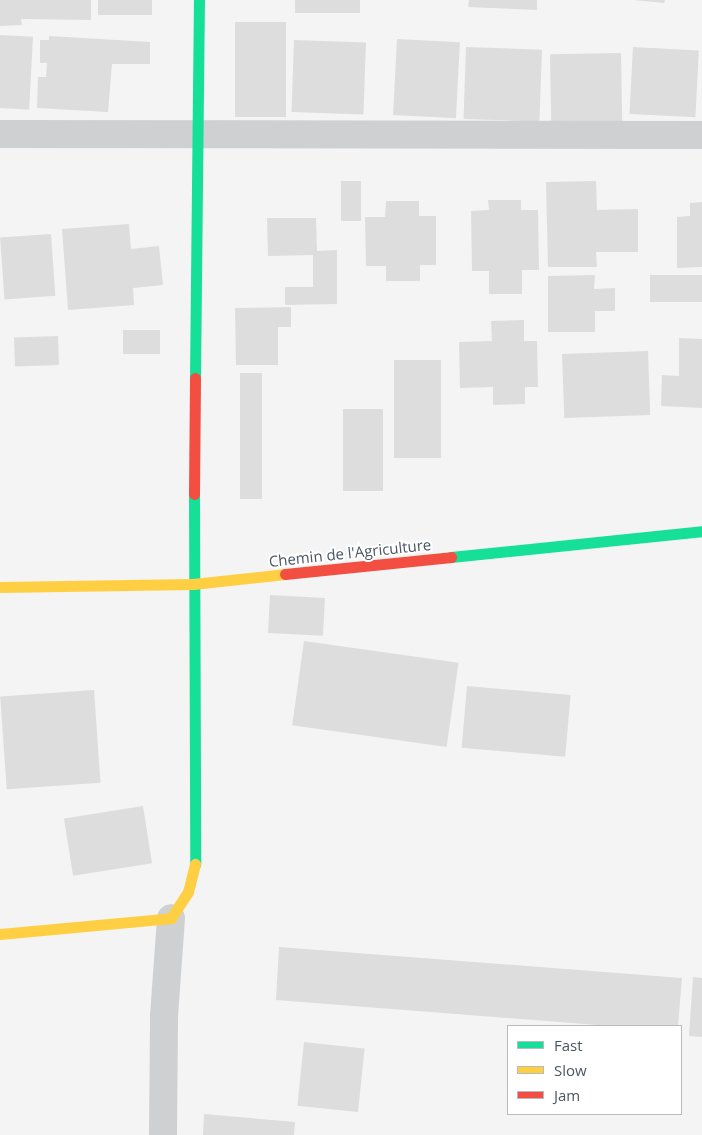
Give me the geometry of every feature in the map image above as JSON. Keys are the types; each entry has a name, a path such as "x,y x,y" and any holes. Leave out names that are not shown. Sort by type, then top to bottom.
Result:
{"street":[{"path":"164,1135 164,1016 170,918 188,892 197,853 193,584 199,0"},
{"path":"0,134 198,136 702,135"},
{"name":"Chemin de l'Agriculture","path":"0,587 193,584 702,531"},
{"path":"0,934 170,918"}],"building":[{"path":"0,0 91,0 91,20 21,19 22,25 0,26"},
{"path":"98,0 152,0 152,15 98,15"},
{"path":"295,0 360,0 360,13 295,13"},
{"path":"469,0 537,0 537,10 468,7"},
{"path":"634,0 665,0 664,3"},
{"path":"235,22 286,22 286,117 235,117"},
{"path":"0,35 33,37 29,110 0,108"},
{"path":"49,36 150,42 150,64 112,64 108,112 37,108 38,77 46,77 47,63 40,63 40,40 49,40"},
{"path":"397,39 460,42 456,118 393,115"},
{"path":"294,40 366,43 363,114 291,112"},
{"path":"466,47 542,50 539,122 463,119"},
{"path":"633,47 699,50 695,117 629,114"},
{"path":"621,53 622,124 551,125 550,54"},
{"path":"341,181 361,181 361,221 341,221"},
{"path":"596,181 597,210 638,209 638,252 596,252 597,267 548,267 546,182"},
{"path":"488,200 521,200 521,210 538,210 539,270 522,270 522,294 489,294 489,271 472,271 471,211 489,210"},
{"path":"386,201 419,201 419,216 436,216 436,265 420,265 420,281 386,281 386,266 366,266 365,217 385,217"},
{"path":"702,202 702,267 677,268 677,217 690,216 690,203"},
{"path":"267,218 316,218 317,251 337,250 337,304 285,305 285,287 313,287 313,255 268,256"},
{"path":"129,224 131,249 159,246 163,285 133,288 134,305 68,310 62,229"},
{"path":"51,234 55,296 4,299 0,238"},
{"path":"595,275 594,289 615,288 615,311 595,311 595,332 548,332 548,276"},
{"path":"650,275 702,275 702,302 650,302"},
{"path":"291,307 291,327 278,327 278,365 236,365 235,308"},
{"path":"524,320 524,341 537,341 538,387 525,387 525,404 493,405 493,387 460,388 459,342 492,341 491,321"},
{"path":"123,330 160,330 160,354 123,354"},
{"path":"58,336 59,365 15,367 14,338"},
{"path":"679,338 702,339 702,408 661,406 662,375 679,376"},
{"path":"648,351 650,415 564,418 562,354"},
{"path":"394,360 441,360 441,458 394,458"},
{"path":"240,373 262,373 262,499 240,499"},
{"path":"343,409 383,409 383,491 343,491"},
{"path":"270,595 325,598 323,636 268,633"},
{"path":"304,641 458,663 447,747 292,725"},
{"path":"467,686 571,695 565,757 462,748"},
{"path":"94,690 100,783 7,789 0,697"},
{"path":"143,806 152,863 73,876 64,819"},
{"path":"279,947 682,978 678,1025 597,1025 276,1000"},
{"path":"693,977 702,978 702,1037 689,1036"},
{"path":"304,1042 365,1048 358,1112 297,1106"},
{"path":"204,1114 295,1122 294,1135 203,1135"}],"traffic: fast":[{"path":"195,378 199,0"},
{"path":"194,494 195,864"},
{"path":"451,557 702,531"}],"traffic: slow":[{"path":"0,587 193,584 285,574"},
{"path":"0,934 171,918 188,892 195,864"}],"traffic: jam":[{"path":"194,494 195,378"},
{"path":"285,574 451,557"}]}
